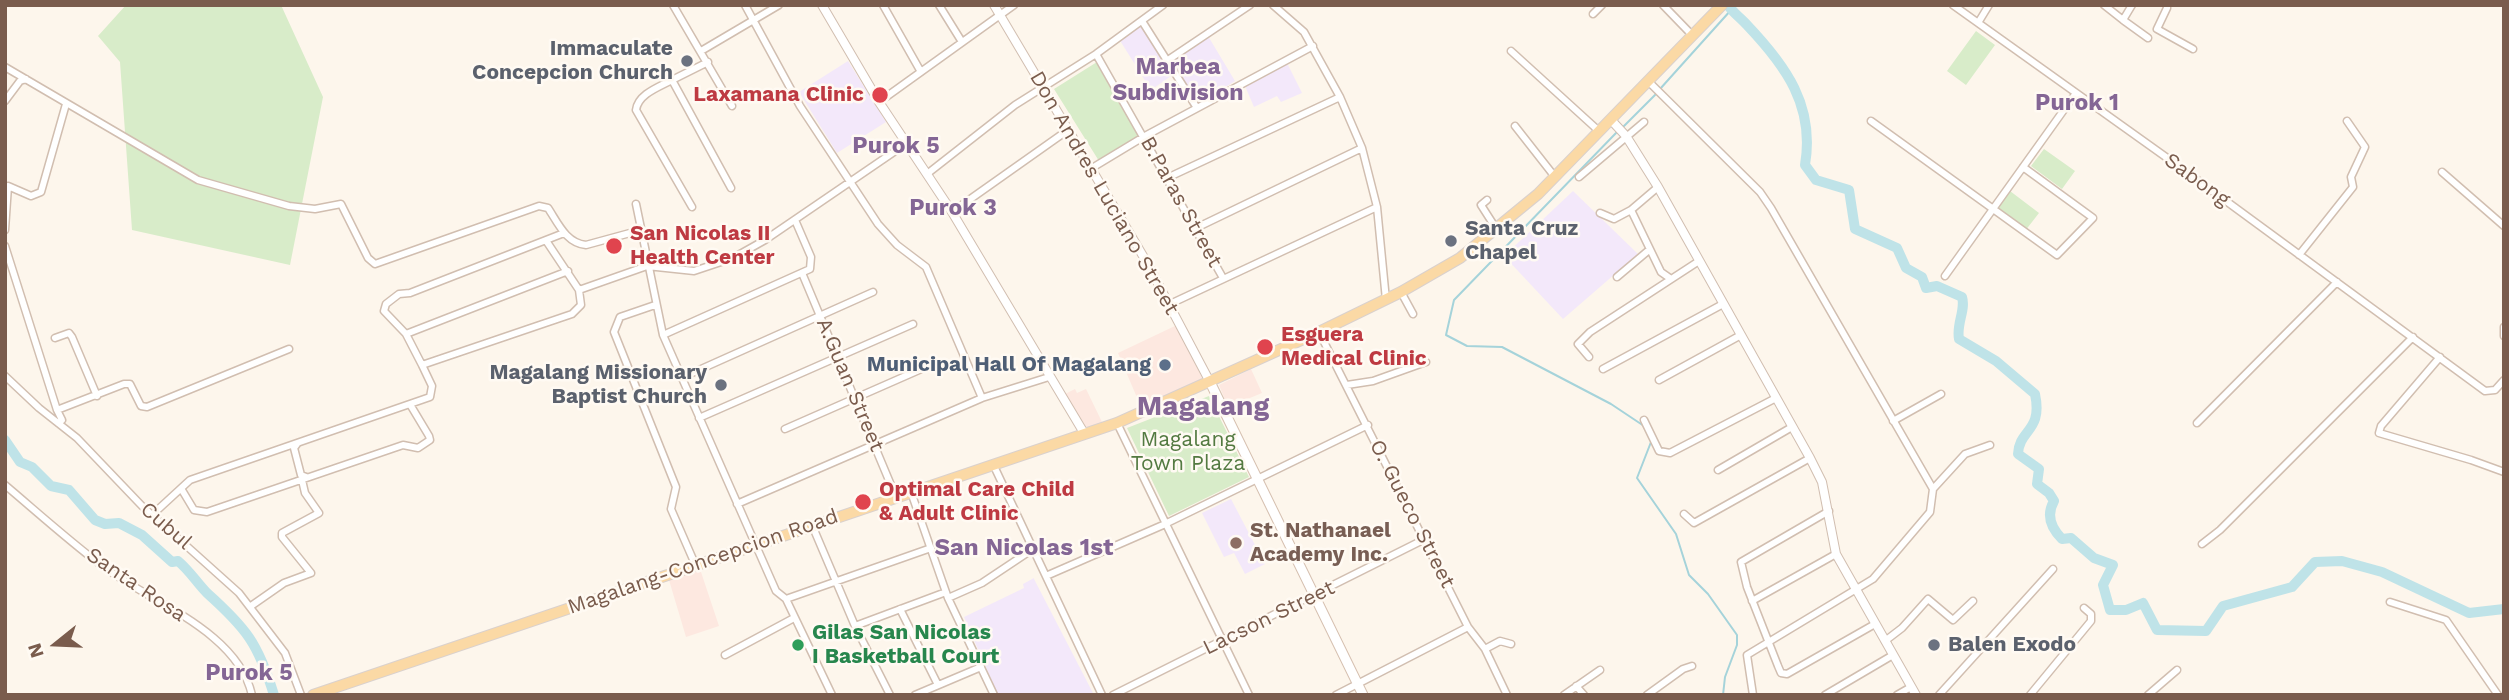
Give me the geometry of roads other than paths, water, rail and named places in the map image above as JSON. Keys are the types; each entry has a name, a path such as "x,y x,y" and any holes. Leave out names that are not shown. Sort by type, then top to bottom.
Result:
{"main road":[{"name":"Magalang-Concepcion Road","path":"313,695 755,543 1117,423 1210,384 1386,300 1461,258 1497,230 1600,132 1620,129 1692,35 1720,7"},
{"path":"1210,384 1363,695"}],"street":[{"path":"673,5 732,106"},
{"path":"744,5 800,106 887,236 926,268 982,398"},
{"path":"701,51 779,5"},
{"path":"821,5 879,102 952,212 1084,433"},
{"path":"883,5 921,72"},
{"path":"939,5 962,42"},
{"name":"Don Andres Luciano Street","path":"995,5 1170,304 1210,384"},
{"path":"879,102 1014,5"},
{"path":"927,174 1014,105 1096,54 1163,5"},
{"path":"1168,60 1250,5"},
{"path":"1273,5 1304,32 1313,46 1340,97 1362,148 1377,207 1386,300"},
{"path":"1593,14 1602,5"},
{"path":"1662,5 1692,35"},
{"name":"Sabong","path":"1953,5 2485,391 2495,390 2504,380"},
{"path":"1978,23 1989,5"},
{"path":"2104,5 2148,38"},
{"path":"2123,20 2132,5"},
{"path":"2167,6 2157,29 2193,49"},
{"path":"1142,21 1198,108"},
{"path":"1092,168 1145,136 1313,46"},
{"path":"1511,51 1557,96 1576,107 1600,132"},
{"name":"B.Paras Street","path":"1096,54 1145,136 1223,278"},
{"path":"692,207 636,110 643,96 708,62"},
{"path":"5,66 198,180 289,206 316,209 341,204 368,258 375,264 539,206 548,208 572,241 586,245 641,230"},
{"path":"5,101 20,81 26,79"},
{"path":"672,80 731,188"},
{"path":"1654,88 1760,192 1933,489 1934,502 1930,512 1873,579 1857,592 1747,655 1753,695"},
{"path":"1945,276 2076,93"},
{"path":"1167,178 1340,97"},
{"path":"5,230 8,186 31,196 41,192 66,104"},
{"path":"1871,121 2057,255 2093,218 2023,167"},
{"path":"2299,255 2353,187 2351,177 2365,147 2363,140 2347,121"},
{"path":"1579,177 1620,129 1644,122"},
{"path":"1516,126 1555,177"},
{"path":"1620,129 1658,187 1822,482 1836,554 1913,691 1897,695"},
{"path":"952,212 1068,130"},
{"path":"579,290 647,266 703,270 750,249 907,143"},
{"path":"1196,228 1362,148"},
{"path":"2442,172 2504,226"},
{"path":"1601,214 1614,219 1630,210 1658,187"},
{"path":"1486,200 1481,205 1497,230"},
{"path":"636,205 663,335 776,591 786,599 830,692 821,695"},
{"path":"1170,304 1377,207"},
{"path":"1630,210 1661,272 1671,279"},
{"path":"663,335 813,266 795,220"},
{"path":"152,515 162,503 182,490 185,483 196,478 411,406 433,394 432,386 406,334 384,312 386,304 399,294 410,293 565,233"},
{"path":"422,365 572,314 581,305 579,290 547,242"},
{"path":"5,246 62,420 58,423"},
{"path":"1618,277 1649,250"},
{"path":"1589,357 1578,345 1585,336 1699,261"},
{"path":"406,334 568,271"},
{"name":"A.Guan Street","path":"802,273 896,497"},
{"path":"2197,423 2337,282"},
{"path":"681,378 873,292"},
{"path":"1401,292 1413,314"},
{"path":"1603,369 1723,304"},
{"path":"655,305 620,317 614,332 676,486 671,509 695,564"},
{"path":"699,418 913,324"},
{"path":"2504,327 2504,336"},
{"name":"O. Gueco Street","path":"1320,332 1468,627 1485,649 1507,695"},
{"path":"55,338 69,333 72,337 97,396"},
{"path":"1659,380 1741,335"},
{"path":"2202,544 2220,530 2413,337"},
{"path":"57,410 130,384 141,406 147,407 289,349"},
{"path":"2440,357 2381,426 2379,433 2504,472"},
{"path":"1347,385 1373,381 1426,362"},
{"path":"785,429 926,367"},
{"name":"Cubul","path":"5,376 77,438 152,515 222,575 251,607 285,653 301,695"},
{"path":"737,504 982,398 1049,377"},
{"path":"1893,421 1941,394"},
{"path":"1644,421 1658,451 1670,453 1776,398"},
{"path":"182,490 194,510 207,512 403,445 418,448 430,440 428,432 411,406"},
{"path":"1117,423 1163,525 1249,695"},
{"path":"1046,576 1163,525 1367,425"},
{"path":"1718,470 1792,427"},
{"path":"251,607 284,583 312,573 282,537 282,533 318,513 304,493 305,479 301,475 294,448 298,443"},
{"path":"1933,489 1965,454 1990,445"},
{"path":"1684,514 1695,523 1810,458"},
{"path":"993,464 1102,695"},
{"name":"Santa Rosa","path":"5,485 99,564 218,641 242,668 252,695"},
{"path":"911,492 947,595 994,695"},
{"path":"1829,511 1741,562 1752,601 1784,675 1875,624"},
{"path":"812,525 855,626 890,695"},
{"name":"Lacson Street","path":"1112,695 1425,539"},
{"path":"786,599 930,548"},
{"path":"855,626 982,583 1033,549"},
{"path":"1752,601 1836,554"},
{"path":"1939,695 2053,569"},
{"path":"1885,641 1902,628 1928,599 1953,621 1973,601"},
{"path":"2390,602 2446,620 2498,695"},
{"path":"2029,695 2091,621 2091,614 2084,608"},
{"path":"900,609 938,685"},
{"path":"725,655 794,618"},
{"path":"1336,695 1468,627"},
{"path":"1485,649 1500,641 1511,645"},
{"path":"1825,695 1893,655"},
{"path":"1647,695 1683,668 1692,666"},
{"path":"915,695 981,667"},
{"path":"1564,695 1600,670"},
{"path":"2148,695 2177,670"},
{"path":"1576,686 1584,695"}],"waterway":[{"path":"1728,5 1774,56 1794,88 1806,124 1805,165 1816,180 1849,190 1855,229 1897,248 1906,268 1922,277 1926,288 1937,286 1962,297 1959,339 1996,361 2035,394 2036,416 2022,439 2018,454 2039,469 2037,484 2049,493 2054,501 2050,516 2058,535 2062,539 2071,538 2094,558 2113,565 2103,585 2110,610 2126,610 2143,603 2157,630 2206,631 2223,606 2292,587 2315,562 2342,561 2382,572 2469,613 2504,609"},
{"path":"1660,89 1731,10"},
{"path":"1621,129 1657,93"},
{"path":"1617,132 1454,300 1446,335 1467,346 1502,347 1611,404 1644,426"},
{"path":"5,440 20,462 32,467 51,486 69,490 95,520 105,524 119,523 142,535 172,562 178,561 232,616 249,638 262,662 274,695"},
{"path":"1651,442 1637,478 1676,534 1689,575 1708,594 1737,635 1737,645 1725,677 1723,695"}],"place":[{"name":"Immaculate Concepcion Church","path":"687,61"},
{"name":"Laxamana Clinic","path":"880,95"},
{"name":"Santa Cruz Chapel","path":"1451,241"},
{"name":"San Nicolas II Health Center","path":"614,246"},
{"name":"Esguera Medical Clinic","path":"1265,347"},
{"name":"Municipal Hall Of Magalang","path":"1165,365"},
{"name":"Magalang Missionary Baptist Church","path":"721,385"},
{"name":"Optimal Care Child & Adult Clinic","path":"863,502"},
{"name":"St. Nathanael Academy Inc.","path":"1236,543"},
{"name":"Gilas San Nicolas I Basketball Court","path":"798,645"},
{"name":"Balen Exodo","path":"1934,645"}],"district":[{"name":"Marbea Subdivision","path":"1178,80"},
{"name":"Purok 1","path":"2077,103"},
{"name":"Purok 5","path":"896,146"},
{"name":"Purok 3","path":"953,208"},
{"name":"Magalang","path":"1203,407"},
{"name":"San Nicolas 1st","path":"1024,548"},
{"name":"Purok 5","path":"249,673"}],"park label":[{"name":"Magalang Town Plaza","path":"1188,452"}]}
